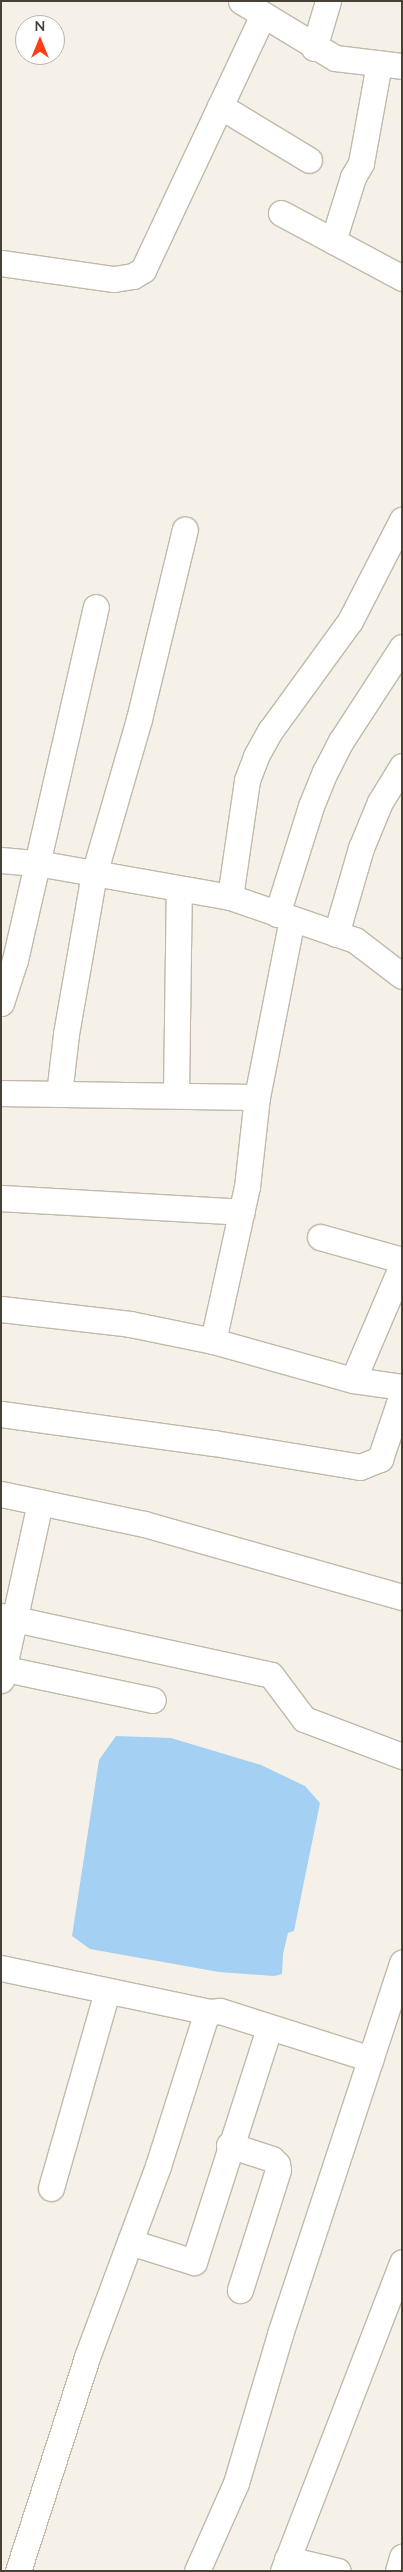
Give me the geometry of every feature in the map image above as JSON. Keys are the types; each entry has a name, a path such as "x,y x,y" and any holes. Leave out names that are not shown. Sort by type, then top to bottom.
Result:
{"street":[{"path":"241,1 314,48 335,58 395,61 361,164 353,177 333,241"},
{"path":"314,48 328,1"},
{"path":"1,263 114,279 133,276 143,270 263,15"},
{"path":"220,106 309,160"},
{"path":"281,213 402,278"},
{"path":"230,897 247,780 256,756 270,731 350,621 402,520"},
{"path":"59,1094 66,1034 94,874 139,719 186,529"},
{"path":"1,1003 37,863 96,607"},
{"path":"213,1341 242,1212 284,916 311,806 325,772 341,741 402,647"},
{"path":"336,934 361,848 380,802 402,766"},
{"path":"1,860 37,863 230,897 355,940 402,976"},
{"path":"176,1094 179,889"},
{"path":"1,1093 176,1094 257,1097"},
{"path":"1,1198 242,1212"},
{"path":"320,1237 402,1260"},
{"path":"354,1380 402,1265"},
{"path":"1,1308 130,1324 213,1341 354,1380 402,1387"},
{"path":"1,1414 214,1442 360,1467 380,1459 402,1394"},
{"path":"1,1494 144,1524 402,1597"},
{"path":"40,1502 8,1618 2,1672 153,1700"},
{"path":"8,1618 271,1675 304,1719 402,1756"},
{"path":"197,2571 236,2483 280,2334 402,1962"},
{"path":"1,1968 209,2012 220,2011 268,2028 371,2059"},
{"path":"50,2188 107,1991"},
{"path":"18,2571 87,2357 130,2242 209,2012"},
{"path":"130,2242 194,2262 229,2145 268,2028"},
{"path":"229,2145 272,2159 278,2164 278,2170 240,2290"},
{"path":"338,2571 285,2565 402,2262"},
{"path":"398,2571 402,2557"}],"water":[{"path":"116,1736 171,1738 261,1765 305,1786 320,1803 294,1931 288,1933 283,1954 282,1974 274,1976 219,1972 90,1949 72,1936 99,1760"}]}
